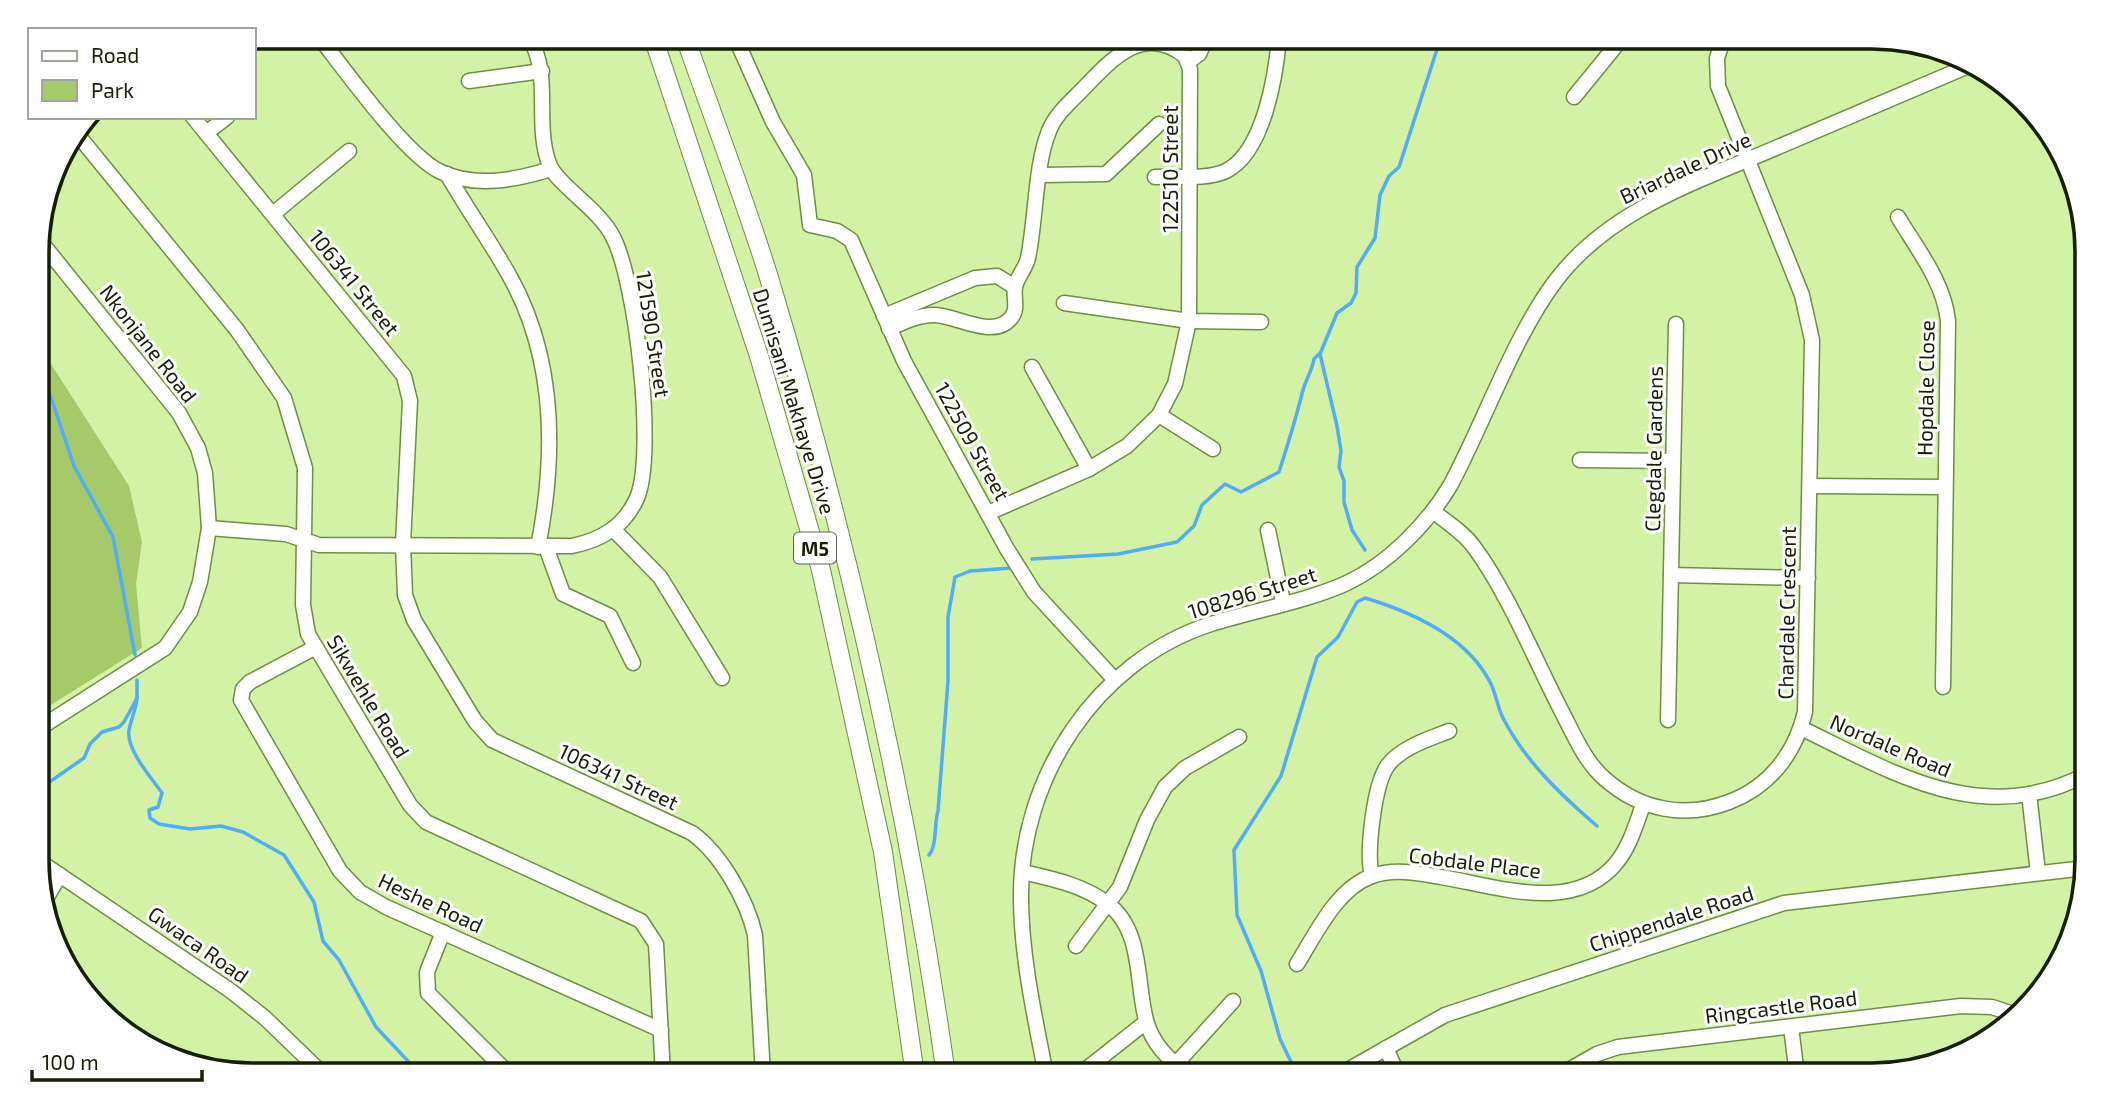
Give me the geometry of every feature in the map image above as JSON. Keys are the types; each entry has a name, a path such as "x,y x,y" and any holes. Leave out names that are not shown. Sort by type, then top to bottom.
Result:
{"main road":[{"name":"Dumisani Makhaye Drive","path":"657,49 760,356 818,559 883,852 913,1063"},
{"name":"Dumisani Makhaye Drive","path":"689,49 770,280 835,508 888,728 929,950 944,1063"}],"street":[{"path":"329,49 430,166 447,174 493,181 525,177 551,169 544,128 542,71 534,49"},
{"name":"122509 Street","path":"740,49 773,122 804,175 810,225 837,231 851,240 886,323 988,513 1034,592 1114,679"},
{"path":"886,323 935,315 978,325 1004,324 1015,310 1015,286 1027,261 1046,139 1054,120 1118,49"},
{"path":"1174,49 1179,51 1188,62 1202,49"},
{"path":"1155,177 1226,171 1252,144 1266,108 1277,49"},
{"path":"1574,97 1613,49"},
{"name":"Chardale Crescent","path":"1434,512 1467,538 1484,563 1591,765 1604,779 1643,804 1678,811 1699,810 1740,798 1774,773 1801,729 1807,676 1810,324 1802,295 1718,86 1717,58 1720,49"},
{"name":"122510 Street","path":"988,513 1089,469 1127,446 1159,415 1181,366 1189,321 1188,62"},
{"name":"Briardale Drive","path":"1434,512 1474,440 1536,311 1575,258 1605,231 1637,210 1960,69"},
{"path":"469,81 542,71"},
{"name":"106341 Street","path":"195,119 397,366 408,384 411,401 403,584 409,611 484,734 692,833 707,845 751,919 755,935 762,1063"},
{"path":"206,133 224,119"},
{"path":"1041,175 1099,175 1111,171 1158,124"},
{"name":"Sikwehle Road","path":"82,141 237,330 284,398 305,468 303,605 314,648 410,805 426,822 603,901 647,926 656,944 662,1063"},
{"path":"273,214 349,152"},
{"name":"121590 Street","path":"551,169 600,216 613,236 625,277 634,324 645,393 641,481 629,512 614,530"},
{"path":"447,174 509,276 541,363 550,414 549,477 542,547 563,594 610,616 633,663"},
{"name":"Hopdale Close","path":"1898,217 1933,275 1947,310 1943,687"},
{"name":"Nkonjane Road","path":"49,252 179,413 198,448 205,472 209,528 200,582 190,612 165,648 49,722"},
{"path":"886,323 975,278 997,276 1015,286"},
{"path":"1064,303 1189,321 1261,322"},
{"name":"Clegdale Gardens","path":"1668,720 1676,324"},
{"path":"1032,367 1089,469"},
{"path":"1159,415 1213,449"},
{"path":"1580,460 1673,461"},
{"name":"Hopdale Close","path":"1810,486 1944,487"},
{"name":"108296 Street","path":"1044,1063 1023,934 1023,872 1028,829 1040,788 1052,761 1078,722 1114,679 1189,633 1334,588 1362,575 1434,512"},
{"path":"209,528 286,534 320,545 542,547 589,543 614,530 660,577 722,678"},
{"path":"1268,530 1283,603"},
{"path":"1671,575 1808,578"},
{"name":"Heshe Road","path":"314,648 250,682 241,695 242,705 350,884 386,907 661,1030"},
{"name":"Nordale Road","path":"1801,729 1888,770 1948,793 1977,797 2029,794 2075,778"},
{"path":"1297,964 1335,905 1371,876 1371,836 1384,772 1403,752 1449,731"},
{"path":"1076,946 1109,905 1127,874 1147,820 1165,787 1192,763 1239,737"},
{"path":"2029,794 2038,873"},
{"name":"Cobdale Place","path":"1371,876 1413,872 1537,892 1566,892 1600,878 1618,862 1627,848 1643,804"},
{"name":"Gwaca Road","path":"50,869 231,991 265,1018 312,1063"},
{"name":"Chippendale Road","path":"1360,1063 1459,1009 1795,900 2075,869"},
{"path":"1023,872 1070,884 1109,905 1119,914 1130,936 1146,1021 1162,1051 1173,1063"},
{"path":"52,890 60,876"},
{"path":"443,932 427,972 428,993 498,1063"},
{"path":"1177,1063 1233,1001"},
{"name":"Ringcastle Road","path":"1581,1063 1618,1047 1961,1006 1992,1007 2007,1012"},
{"path":"1093,1063 1146,1021"},
{"path":"1791,1027 1796,1063"},
{"path":"1386,1048 1393,1063"}],"green space":[{"path":"49,361 129,486 142,542 136,584 142,648 49,706"}],"waterway":[{"path":"1365,550 1352,530 1344,502 1337,426 1320,354 1337,313 1351,303 1356,293 1357,267 1375,238 1380,195 1389,176 1399,167 1437,49"},
{"path":"1032,559 1118,554 1177,542 1194,526 1202,505 1225,484 1241,492 1279,472 1304,386 1314,359 1319,354"},
{"path":"49,392 74,466 113,537 135,655"},
{"path":"929,855 932,851 938,811 948,681 948,617 955,577 970,571 1012,568"},
{"path":"1292,1063 1280,1039 1261,971 1237,915 1234,850 1281,776 1317,657 1338,637 1357,602 1365,598 1419,619 1467,651 1490,682 1503,718 1522,749 1557,790 1597,826"},
{"path":"49,782 84,758 90,744 102,732 119,727 124,722 137,698 137,680"},
{"path":"137,698 129,730 131,746 162,793 158,807 149,810 150,818 159,824 190,829 221,826 243,832 284,855 314,902 323,941 339,960 376,1027 410,1063"}]}
